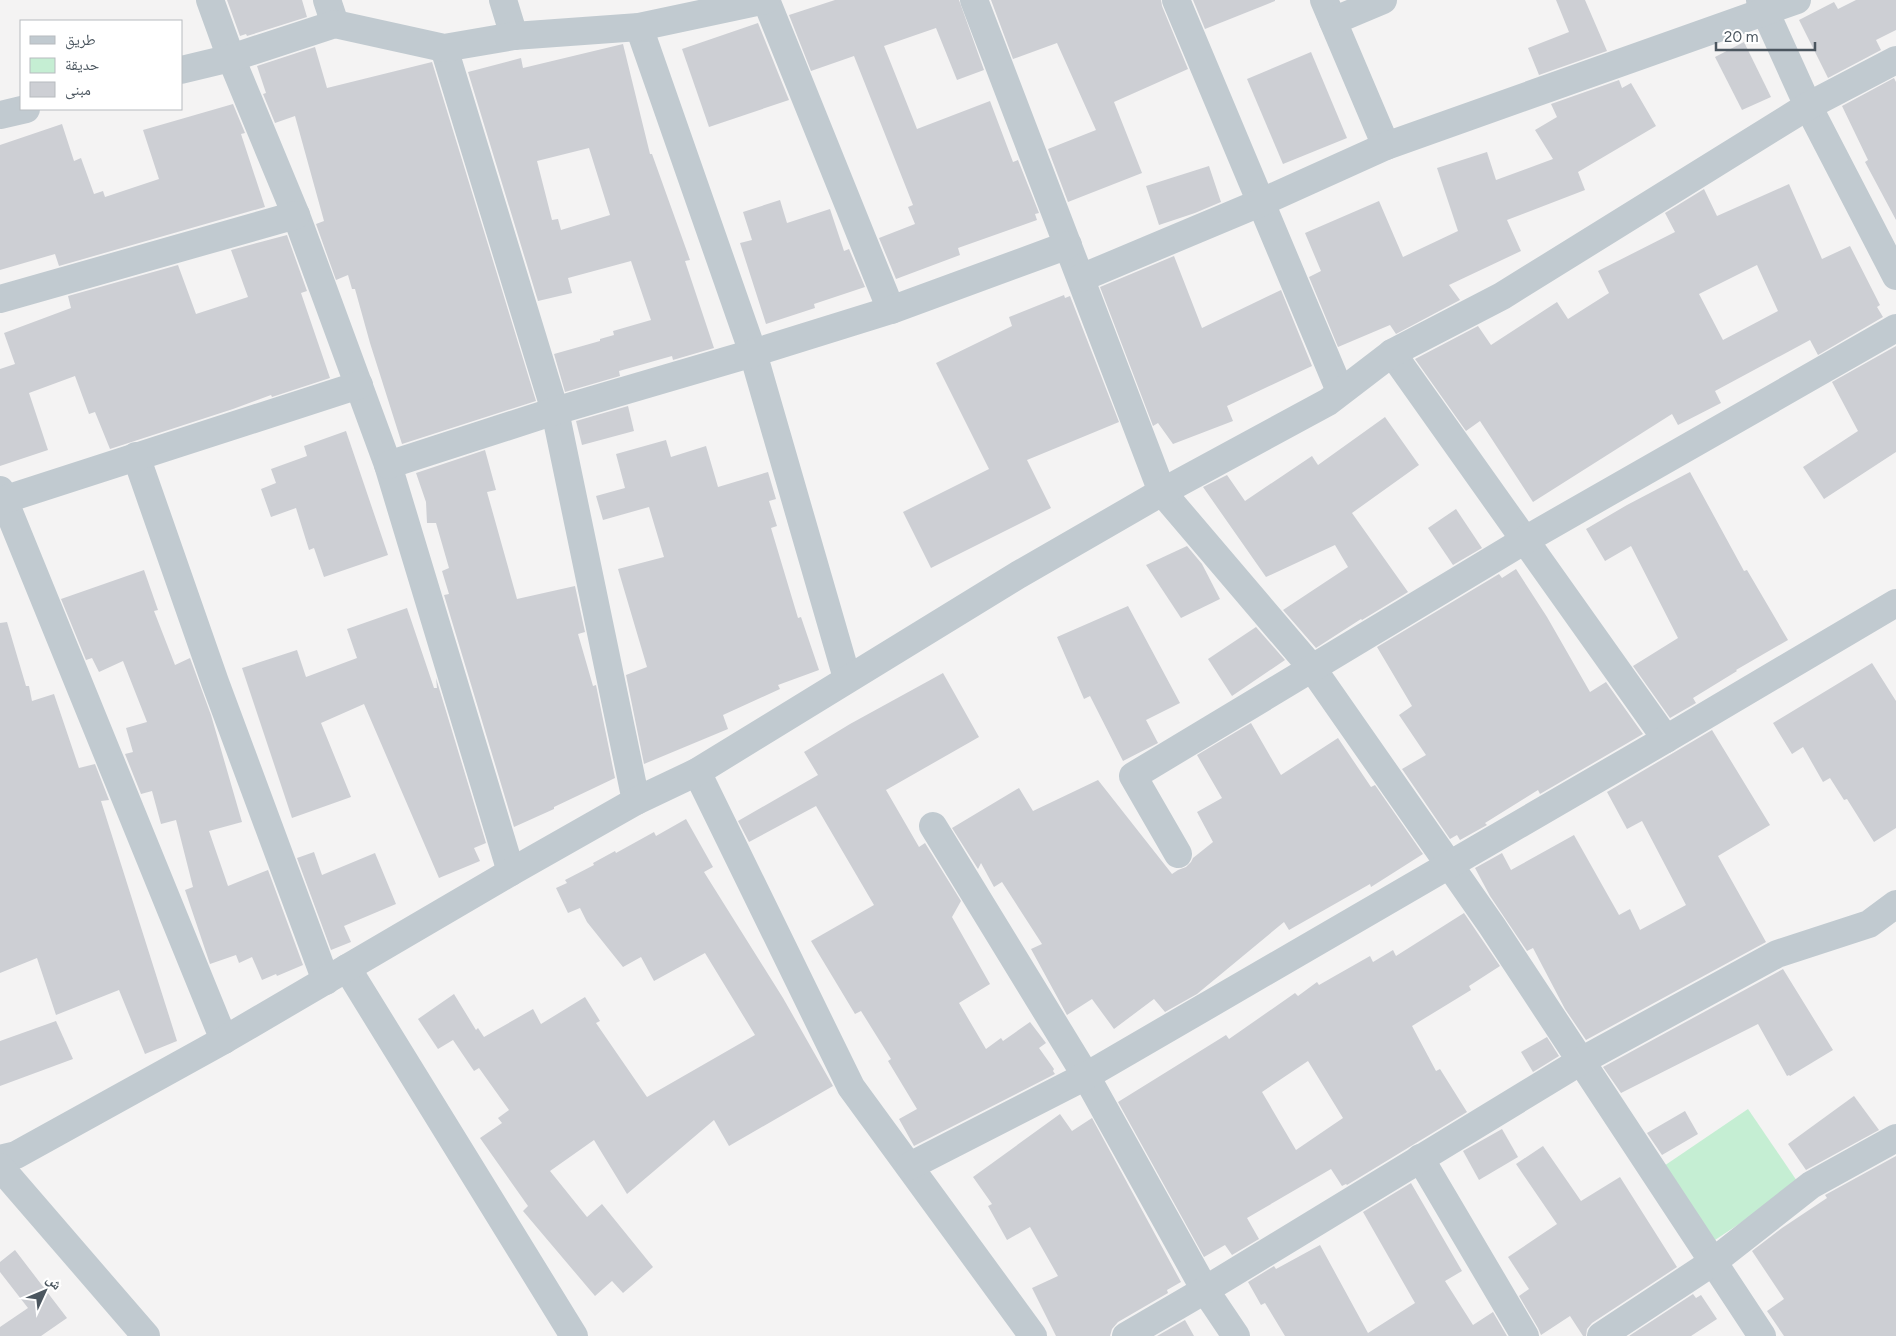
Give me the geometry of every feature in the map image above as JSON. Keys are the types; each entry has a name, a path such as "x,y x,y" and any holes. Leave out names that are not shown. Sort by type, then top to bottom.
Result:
{"street":[{"path":"210,0 231,58 296,215 388,465 511,872"},
{"path":"503,0 514,36"},
{"path":"182,70 231,58 331,12 444,48 514,36 639,27 766,0 891,310"},
{"path":"974,0 1162,492 1312,668 1449,865 1762,1336"},
{"path":"1176,0 1340,391"},
{"path":"1383,0 1329,10 1386,146"},
{"path":"1081,278 1262,202 1386,146 1762,6 1797,0"},
{"path":"1762,6 1808,106 1896,276"},
{"path":"639,27 753,353 847,678"},
{"path":"444,48 555,411 636,801"},
{"path":"0,1159 16,1155 224,1040 636,801 697,772 1009,580 1162,492 1328,402 1392,353 1502,296 1808,106 1896,60"},
{"path":"0,115 22,110"},
{"path":"0,299 296,215"},
{"path":"388,465 555,411 891,310 1068,244"},
{"path":"1178,854 1133,776 1525,540 1896,328"},
{"path":"1392,353 1666,739"},
{"path":"224,1040 1,497 359,385"},
{"path":"136,456 215,682 336,974 574,1336"},
{"path":"910,1166 1086,1076 1896,603"},
{"path":"697,772 851,1087 1033,1336"},
{"path":"933,826 1086,1076 1205,1290 1236,1336"},
{"path":"1126,1336 1581,1061 1777,954 1869,924 1896,904"},
{"path":"1601,1336 1713,1262 1811,1184 1896,1138"},
{"path":"1420,1158 1524,1336"},
{"path":"0,1167 146,1336"}],"green space":[{"path":"1748,1109 1799,1184 1712,1242 1661,1168"}],"building":[{"path":"227,0 302,0 307,17 247,36 246,34 240,36"},
{"path":"835,0 959,0 984,70 957,80 936,28 884,46 917,129 990,101 1013,162 1018,160 1039,213 1035,214 1037,220 958,248 960,255 896,279 879,238 915,224 908,207 913,205 854,56 811,71 789,15"},
{"path":"991,0 1161,0 1188,69 1114,102 1142,173 1068,202 1048,149 1096,130 1057,43 1013,59"},
{"path":"1193,0 1275,0 1275,1 1205,29"},
{"path":"1556,0 1585,0 1607,51 1539,75 1528,48 1569,32"},
{"path":"1856,0 1896,0 1896,30 1876,40 1881,50 1828,78 1799,20 1834,2 1838,9"},
{"path":"758,23 789,100 709,127 682,49"},
{"path":"1744,42 1771,97 1742,110 1715,57"},
{"path":"623,44 650,154 652,154 690,260 685,261 714,348 673,360 672,356 619,371 620,376 565,392 554,354 600,341 600,339 614,335 613,331 651,320 631,261 568,278 572,293 538,301 468,72 521,58 523,68","holes":["589,148 610,215 561,230 558,219 552,220 537,161"]},
{"path":"315,47 327,88 432,62 536,401 402,444 355,289 352,289 348,275 336,280 316,224 324,221 295,116 275,123 263,94 266,93 257,66"},
{"path":"1311,52 1347,138 1283,164 1247,79"},
{"path":"1894,78 1896,82 1896,220 1865,162 1868,160 1842,106"},
{"path":"1619,80 1622,88 1631,83 1656,126 1578,172 1585,190 1507,220 1521,251 1449,285 1460,300 1396,334 1390,325 1338,347 1309,277 1321,271 1305,233 1379,201 1403,257 1458,231 1437,168 1487,152 1496,180 1553,159 1535,130 1557,117 1551,104"},
{"path":"233,104 245,133 241,134 265,207 59,266 55,254 0,270 0,145 62,124 74,161 81,158 94,194 103,191 105,197 159,179 143,130"},
{"path":"1209,166 1221,202 1159,225 1146,186"},
{"path":"1789,184 1822,259 1850,246 1880,305 1877,307 1883,317 1818,355 1810,340 1715,391 1721,403 1678,425 1672,414 1533,502 1480,421 1466,431 1415,359 1478,326 1491,345 1557,302 1568,319 1609,293 1598,271 1675,232 1665,213 1704,189 1717,216","holes":["1757,265 1778,311 1723,340 1699,294"]},
{"path":"780,200 787,223 830,209 844,251 849,249 865,287 814,304 815,308 766,324 740,243 752,240 743,212"},
{"path":"287,235 307,291 301,293 330,378 272,397 271,395 110,449 95,412 89,414 75,376 29,393 48,450 0,466 0,369 15,364 4,333 71,308 68,296 178,265 196,314 248,297 231,250"},
{"path":"1174,256 1202,328 1281,290 1312,366 1227,406 1233,421 1173,444 1158,423 1153,426 1100,287"},
{"path":"1064,295 1065,298 1070,296 1119,422 1027,460 1051,508 931,568 903,512 989,469 936,363 1012,326 1009,317"},
{"path":"1896,346 1896,452 1824,499 1803,467 1858,431 1832,382"},
{"path":"628,406 634,431 582,445 576,421"},
{"path":"1385,417 1419,465 1352,513 1408,592 1316,648 1283,610 1348,567 1335,545 1266,577 1203,487 1227,475 1245,501 1312,456 1318,465"},
{"path":"346,431 388,555 324,577 314,548 309,550 296,508 271,517 261,489 276,483 271,469 307,456 304,446"},
{"path":"666,440 671,457 706,446 718,487 768,472 776,499 769,501 777,526 771,528 798,618 801,617 819,670 778,685 780,689 723,715 728,729 644,764 626,675 647,667 618,569 664,557 649,507 603,520 596,496 625,488 616,454"},
{"path":"485,450 496,490 487,492 517,599 575,586 585,632 578,634 593,686 596,685 615,778 514,827 444,595 449,594 442,571 449,568 436,523 427,523 426,502 416,473"},
{"path":"1690,472 1744,571 1747,570 1788,640 1693,698 1696,703 1670,718 1633,666 1678,638 1631,546 1605,561 1586,529"},
{"path":"1456,509 1482,548 1453,565 1428,528"},
{"path":"1187,546 1202,564 1220,599 1181,618 1146,565"},
{"path":"1516,569 1547,617 1590,692 1606,682 1643,734 1540,794 1538,790 1485,823 1487,825 1460,840 1457,835 1450,839 1402,769 1426,755 1399,715 1412,706 1377,647 1499,574 1502,578"},
{"path":"144,570 158,610 154,611 175,665 190,658 211,715 242,822 209,831 228,886 268,870 303,965 277,976 276,974 262,980 252,957 239,963 236,955 210,964 185,890 193,887 176,820 161,824 152,791 141,794 125,754 133,752 126,728 147,722 123,661 99,672 92,658 86,660 61,599"},
{"path":"1128,606 1180,703 1146,720 1158,743 1123,761 1090,696 1084,699 1057,637"},
{"path":"407,608 434,688 437,688 436,678 486,843 474,848 480,861 439,878 364,704 321,723 351,797 292,818 242,668 297,650 306,677 357,658 347,629"},
{"path":"7,622 26,686 29,686 32,701 54,694 79,768 95,764 109,800 101,801 177,1041 145,1054 119,990 56,1015 37,958 0,973 0,623"},
{"path":"1256,627 1285,660 1232,696 1208,659"},
{"path":"1872,663 1896,701 1896,828 1874,842 1847,799 1844,800 1830,778 1823,782 1803,747 1792,754 1773,723"},
{"path":"943,673 979,737 886,790 919,847 925,843 961,901 952,917 990,984 959,1003 986,1049 1001,1038 1003,1041 1030,1022 1046,1043 1039,1048 1054,1069 1055,1074 914,1146 899,1119 917,1109 888,1061 891,1059 861,1011 855,1014 811,941 874,905 816,806 749,842 738,821 818,775 804,752 850,724"},
{"path":"1251,723 1281,775 1338,738 1371,787 1375,785 1423,854 1371,887 1370,884 1289,930 1284,922 1197,994 1165,1012 1154,999 1114,1029 1092,999 1067,1015 1031,949 1042,944 1002,882 994,887 981,863 978,869 952,828 1019,788 1033,811 1098,780 1172,874 1186,867 1193,858 1213,842 1197,812 1222,798 1197,755"},
{"path":"1712,730 1770,825 1718,856 1766,942 1586,1040 1565,1009 1533,948 1527,951 1490,896 1475,868 1502,853 1511,870 1574,835 1619,915 1630,909 1640,930 1686,905 1642,821 1627,829 1607,792"},
{"path":"686,819 713,867 704,872 783,998 833,1086 729,1146 714,1120 627,1194 594,1140 550,1171 587,1217 602,1204 653,1267 623,1293 612,1281 595,1296 523,1211 528,1206 480,1138 502,1123 498,1118 509,1110 479,1068 474,1071 453,1040 438,1049 418,1019 454,994 476,1030 478,1028 484,1037 533,1009 541,1024 585,997 600,1021 596,1023 647,1097 755,1035 705,953 654,981 641,957 623,967 587,922 580,908 568,913 556,888 567,883 565,880 594,865 593,863 615,851 616,853 654,832 656,836"},
{"path":"314,852 322,875 375,853 396,904 344,926 351,942 331,950 297,858"},
{"path":"1464,913 1500,966 1469,986 1471,990 1412,1026 1436,1071 1440,1069 1467,1112 1347,1185 1342,1186 1331,1169 1247,1218 1259,1239 1232,1255 1225,1245 1204,1257 1118,1102 1226,1035 1229,1039 1295,993 1298,996 1317,982 1319,985 1370,956 1373,962 1393,950 1396,956","holes":["1308,1061 1343,1118 1296,1150 1262,1092"]},
{"path":"1783,969 1833,1050 1790,1076 1787,1076 1758,1024 1621,1093 1603,1067"},
{"path":"56,1021 73,1059 0,1086 0,1041"},
{"path":"1547,1037 1559,1056 1533,1072 1521,1052"},
{"path":"1854,1096 1879,1130 1806,1170 1788,1144"},
{"path":"1685,1111 1698,1134 1662,1155 1647,1133"},
{"path":"1060,1114 1072,1131 1092,1118 1181,1282 1167,1290 1168,1293 1118,1322 1112,1329 1110,1336 1056,1336 1032,1288 1058,1276 1030,1227 1007,1240 988,1206 992,1204 973,1177"},
{"path":"1502,1129 1518,1157 1479,1180 1463,1151"},
{"path":"1543,1146 1581,1201 1620,1177 1677,1267 1592,1323 1587,1329 1586,1336 1583,1336 1570,1316 1541,1335 1519,1296 1529,1289 1508,1257 1557,1224 1516,1164"},
{"path":"1896,1156 1896,1336 1784,1336 1767,1311 1784,1299 1752,1251 1827,1198 1825,1195"},
{"path":"1411,1183 1462,1271 1445,1281 1473,1325 1493,1312 1507,1336 1285,1336 1265,1303 1261,1305 1248,1282 1274,1266 1276,1269 1320,1245 1368,1333 1415,1303 1363,1212"},
{"path":"15,1250 67,1318 41,1336 0,1336 0,1327 28,1308 0,1272 0,1262"},
{"path":"1693,1294 1696,1298 1701,1295 1717,1319 1691,1336 1629,1336"},
{"path":"1185,1320 1194,1336 1157,1336"}]}
